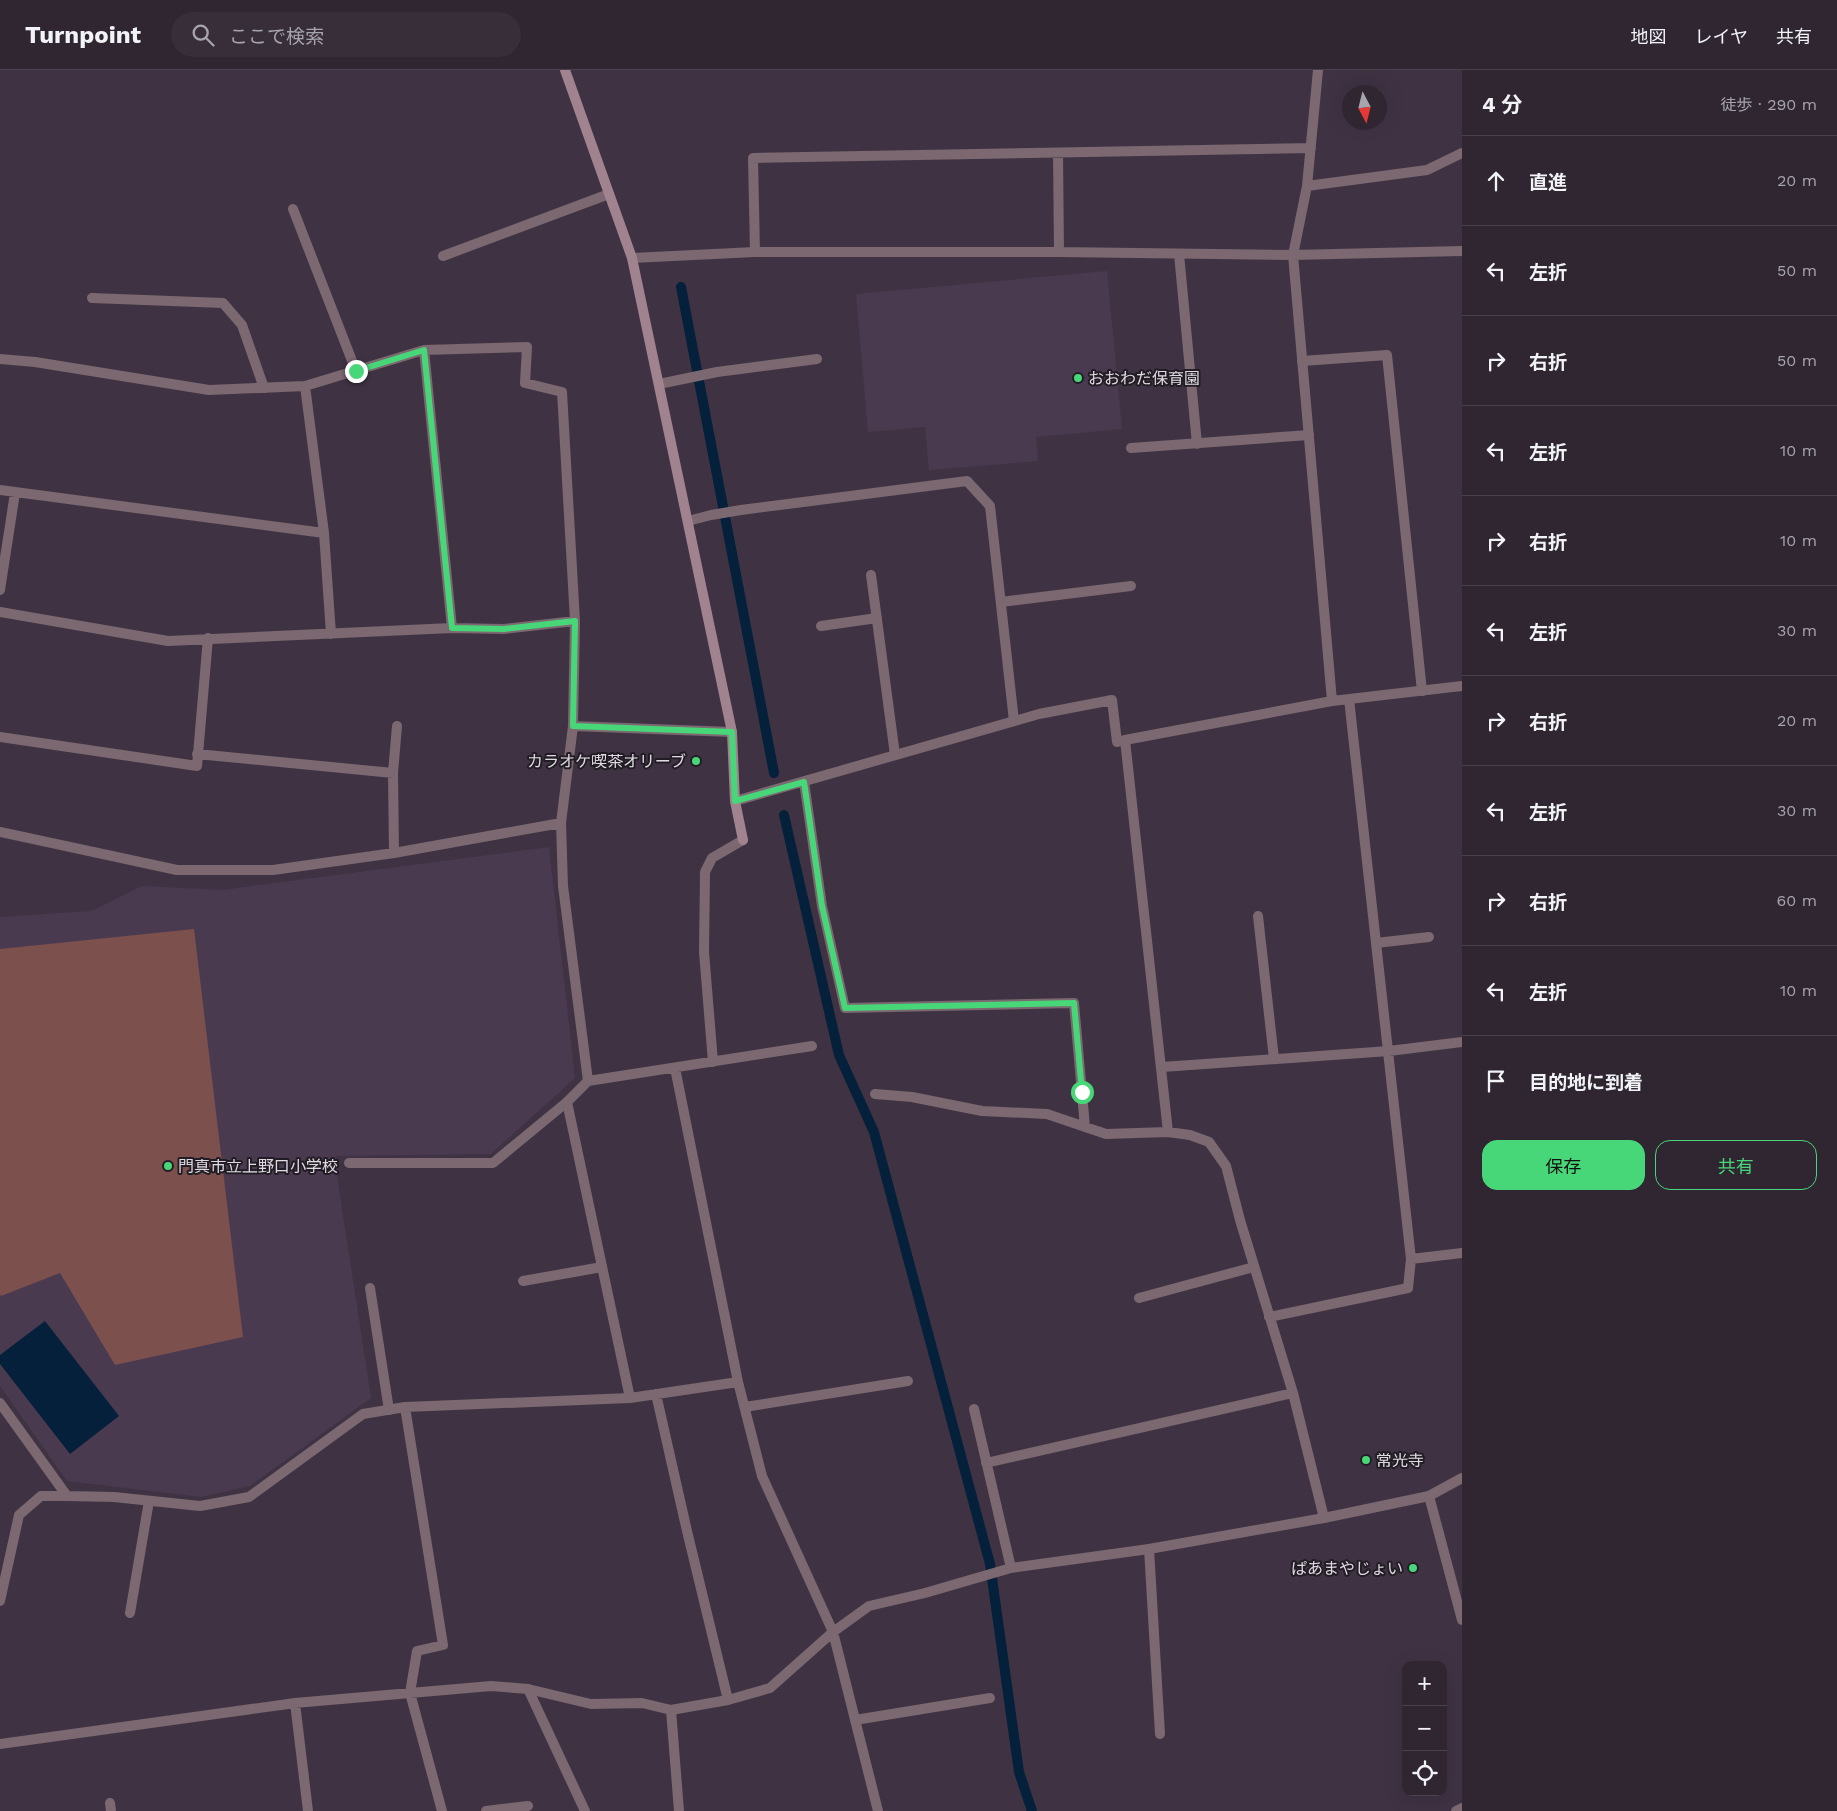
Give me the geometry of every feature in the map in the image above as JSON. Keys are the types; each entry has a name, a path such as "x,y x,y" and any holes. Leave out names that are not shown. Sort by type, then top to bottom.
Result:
{"street":[{"path":"565,70 632,258 732,732 735,801 743,840 712,858 705,872 704,952 713,1062"},
{"path":"1318,70 1307,186 1293,255 1332,701"},
{"path":"755,252 753,158 1311,148"},
{"path":"1058,153 1059,252"},
{"path":"1307,186 1427,170 1462,153"},
{"path":"443,256 608,194"},
{"path":"293,209 356,371"},
{"path":"632,258 755,252 1059,252 1293,255 1462,251"},
{"path":"1179,254 1197,444"},
{"path":"92,298 223,303 242,324 264,388"},
{"path":"0,359 35,362 209,390 305,386 424,350 527,347 525,384 562,392 575,621 573,726 561,823 563,886 588,1081"},
{"path":"424,350 452,628"},
{"path":"1302,361 1387,355 1422,691"},
{"path":"659,384 717,372 817,359"},
{"path":"305,386 324,533 331,634"},
{"path":"1131,448 1309,435"},
{"path":"688,521 741,510 967,481 990,506 1014,721"},
{"path":"0,490 324,533"},
{"path":"0,590 15,493"},
{"path":"872,574 895,755"},
{"path":"1001,602 1131,586"},
{"path":"0,612 168,640 452,628 504,629 575,621"},
{"path":"821,626 877,618"},
{"path":"0,737 197,766 208,638"},
{"path":"735,801 1038,714 1112,700 1117,742 1332,701 1422,691 1462,690"},
{"path":"1269,1317 1408,1288 1411,1260 1349,699"},
{"path":"394,853 393,773 397,726"},
{"path":"573,726 732,732"},
{"path":"1125,740 1168,1132"},
{"path":"198,754 393,773"},
{"path":"804,782 822,906 845,1008 1074,1003 1085,1127"},
{"path":"0,832 177,870 273,870 394,853 561,823"},
{"path":"1258,916 1274,1059"},
{"path":"1376,943 1428,937"},
{"path":"1162,1067 1389,1051 1462,1042"},
{"path":"349,1163 494,1163 567,1102 588,1081 812,1046"},
{"path":"675,1068 738,1382 762,1476 833,1632 878,1811"},
{"path":"875,1094 912,1097 982,1111 1048,1114 1106,1134 1168,1132 1190,1135 1209,1142 1226,1166 1254,1267 1293,1394 1324,1518"},
{"path":"567,1102 630,1398"},
{"path":"1411,1260 1462,1253"},
{"path":"523,1281 602,1267"},
{"path":"1138,1298 1254,1267"},
{"path":"370,1288 389,1410"},
{"path":"745,1407 908,1381"},
{"path":"0,1601 3,1576 19,1515 41,1496 114,1497 200,1506 249,1497 363,1414 405,1407 630,1398 738,1382"},
{"path":"656,1394 728,1700"},
{"path":"986,1463 1293,1394"},
{"path":"0,1402 66,1496"},
{"path":"405,1407 442,1645 417,1651 410,1693 442,1811"},
{"path":"974,1409 1006,1569"},
{"path":"0,1744 295,1703 491,1686 528,1689 591,1704 642,1703 671,1710 728,1700 770,1688 833,1632 869,1606 925,1593 1006,1569 1148,1549 1324,1518 1429,1496 1462,1478"},
{"path":"1429,1496 1462,1620"},
{"path":"130,1613 149,1501"},
{"path":"1148,1549 1160,1734"},
{"path":"528,1689 585,1811"},
{"path":"855,1720 990,1698"},
{"path":"295,1703 308,1811"},
{"path":"671,1710 679,1811"},
{"path":"486,1811 528,1806"},
{"path":"1456,1811 1462,1808"}],"shaded area":[{"path":"1107,271 1122,429 1036,437 1038,461 929,470 925,427 868,432 856,294"},
{"name":"門真市立上野口小学校","path":"549,847 575,1078 491,1154 336,1156 337,1176 371,1398 250,1486 201,1497 67,1481 0,1386 0,917 92,911 142,886 222,890"},
{"path":"194,929 243,1337 115,1365 60,1273 1,1296 0,1294 0,949"}],"water":[{"path":"45,1321 119,1416 70,1454 0,1364 0,1355"}],"waterway":[{"path":"681,287 774,773"},
{"path":"784,815 839,1055 874,1132 990,1564 1019,1772 1032,1811"}],"place":[{"name":"おおわだ保育園","path":"1078,378"},
{"name":"カラオケ喫茶オリーブ","path":"696,761"},
{"name":"門真市立上野口小学校","path":"168,1166"},
{"name":"常光寺","path":"1366,1460"},
{"name":"ぱあまやじょい","path":"1413,1568"}],"route":[{"path":"356,371 424,350 452,628 504,629 575,621 573,726 732,732 735,801 804,782 822,906 845,1008 1074,1003 1082,1092"}]}
